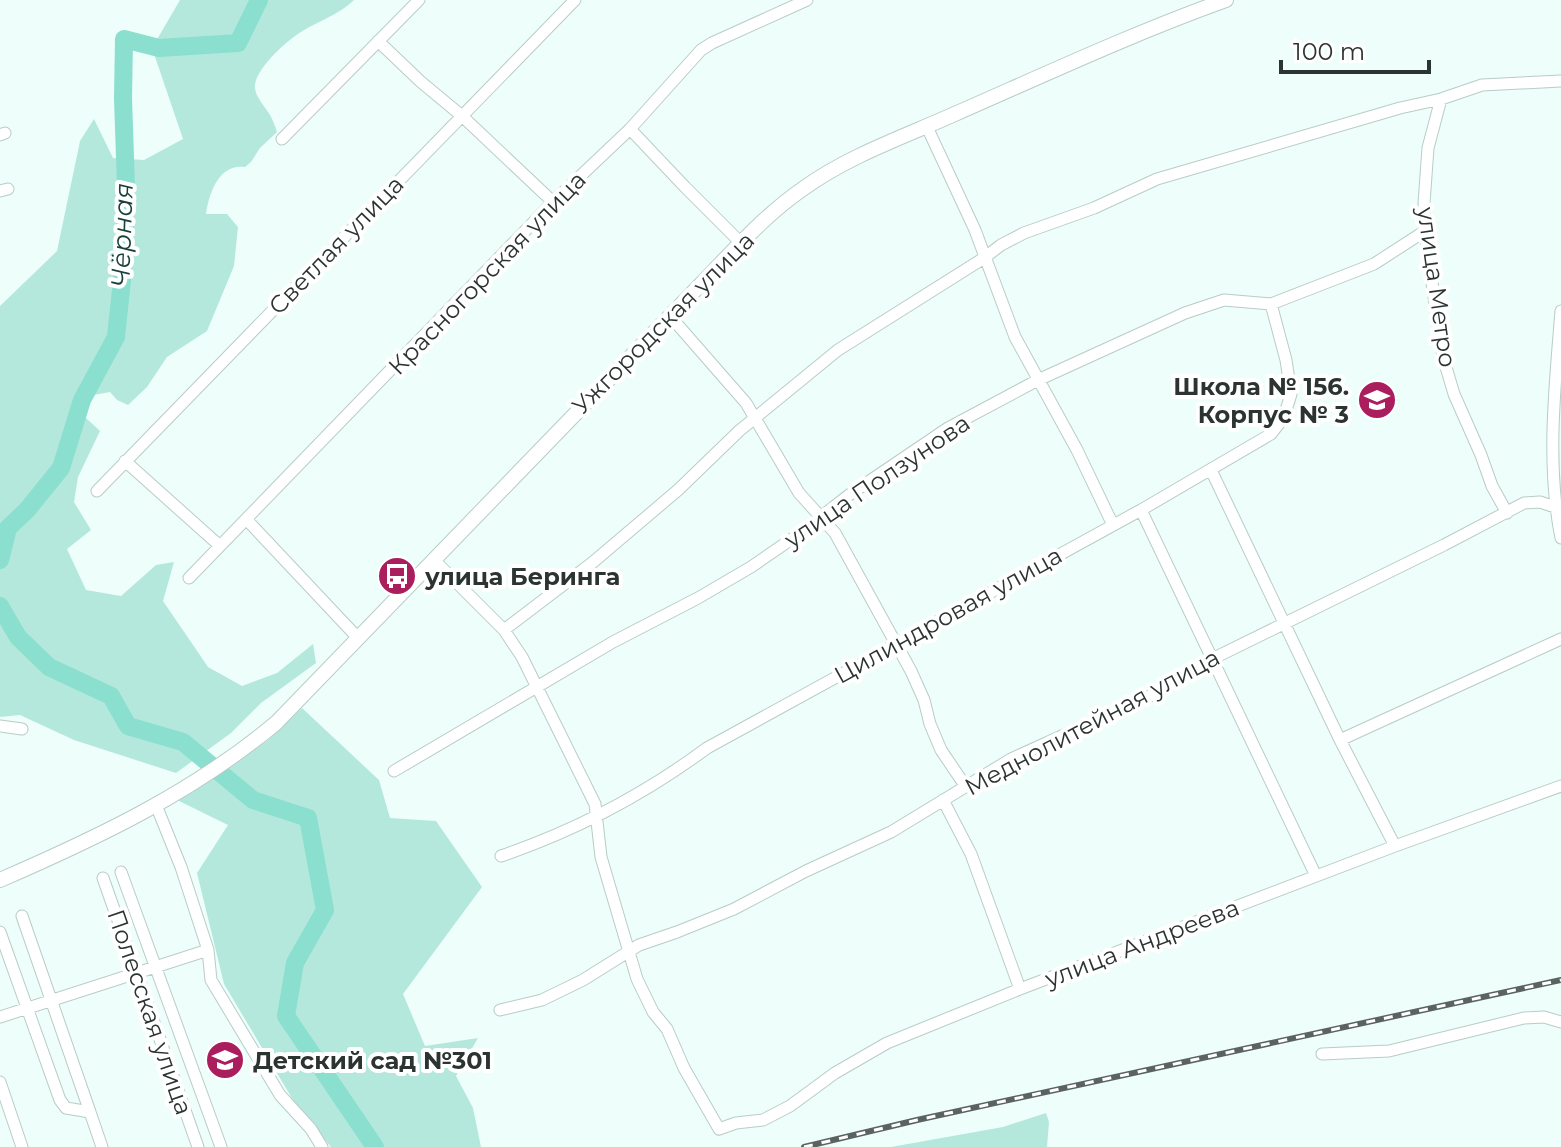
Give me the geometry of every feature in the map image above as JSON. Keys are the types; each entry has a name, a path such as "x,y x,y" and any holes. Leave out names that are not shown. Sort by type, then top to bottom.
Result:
{"main road":[{"name":"Ужгородская улица","path":"0,880 120,826 222,764 276,723 741,243 805,187 869,152 1102,49 1226,0"}],"street":[{"path":"282,139 419,0"},
{"name":"Светлая улица","path":"97,491 575,0"},
{"name":"Красногорская улица","path":"189,578 553,202 630,129 701,50 807,0"},
{"path":"378,41 553,202"},
{"path":"504,630 592,563 678,490 739,431 838,350 1024,233 1094,208 1157,179 1400,108 1441,99 1482,85 1561,81"},
{"name":"улица Метро","path":"1441,99 1428,148 1424,203 1425,231 1443,357 1454,394 1492,486 1507,513"},
{"path":"927,127 975,230 1015,337 1077,450 1113,525"},
{"path":"630,129 741,243"},
{"name":"улица Ползунова","path":"394,771 613,642 738,575 948,428 1038,380 1185,313 1224,300 1271,304 1374,264 1425,231"},
{"name":"Цилиндровая улица","path":"501,856 597,815 671,774 707,748 1141,510 1271,434 1284,417 1291,394 1286,360 1271,304"},
{"path":"1561,311 1553,452 1561,538"},
{"path":"670,316 746,403 799,493 842,544 897,643 924,700 941,750 966,787"},
{"path":"125,461 220,546"},
{"path":"1211,470 1340,740 1395,846"},
{"name":"Меднолитейная улица","path":"500,1010 542,1000 583,980 639,945 734,909 806,871 891,832 1011,759 1150,696 1212,659 1524,503 1540,502 1558,507"},
{"path":"1141,510 1316,876"},
{"path":"247,520 358,638"},
{"path":"433,559 504,630 522,657 592,797 601,857 629,951"},
{"path":"1340,740 1561,639"},
{"path":"0,726 22,729"},
{"name":"улица Андреева","path":"629,951 637,979 653,1012 667,1029 684,1068 719,1129 736,1123 763,1120 887,1043 1316,876 1561,786"},
{"path":"943,800 971,854 1020,989"},
{"path":"156,805 181,867 208,950 211,980 280,1095 311,1129 322,1147"},
{"name":"Полесская улица","path":"121,872 221,1147"},
{"name":"Полесская улица","path":"103,878 198,1147"},
{"path":"22,916 102,1147"},
{"path":"0,932 60,1100 66,1108 90,1112"},
{"path":"0,1017 208,950"},
{"path":"1322,1054 1389,1051 1524,1018 1544,1017 1561,1022"},
{"path":"0,1082 22,1147"}],"green space":[{"path":"180,0 354,0 287,42 259,73 255,88 257,95 277,132 245,167 236,167 222,175 210,197 206,214 227,214 238,227 234,266 207,331 167,357 147,387 128,405 110,392 88,396 86,418 100,431 78,477 74,502 91,530 67,549 86,590 121,596 156,565 174,562 163,601 208,667 242,686 277,673 313,644 316,663 261,703 231,733 176,773 74,740 20,715 0,717 0,306 57,251 80,141 94,119 113,158 144,160 183,139 152,48"},
{"path":"302,708 379,780 390,818 436,821 482,887 403,994 425,1046 478,1038 456,1076 473,1108 481,1147 331,1147 293,1100 224,984 197,873 228,825 177,800 267,741"},
{"path":"1046,1113 1049,1122 1047,1147 891,1147 1003,1127"}],"waterway":[{"name":"Чёрная","path":"0,560 8,528 61,468 82,400 116,337 124,261 126,187 124,39 159,48 238,43 259,0"},
{"name":"Чёрная","path":"0,606 18,637 49,667 111,696 128,726 183,742 253,800 308,818 325,910 295,963 286,1016 375,1147"}],"railway":[{"path":"804,1147 1561,980"}],"place":[{"name":"Школа № 156. Корпус № 3","path":"1377,400"},
{"name":"улица Беринга","path":"397,576"},
{"name":"Детский сад №301","path":"225,1060"}]}
